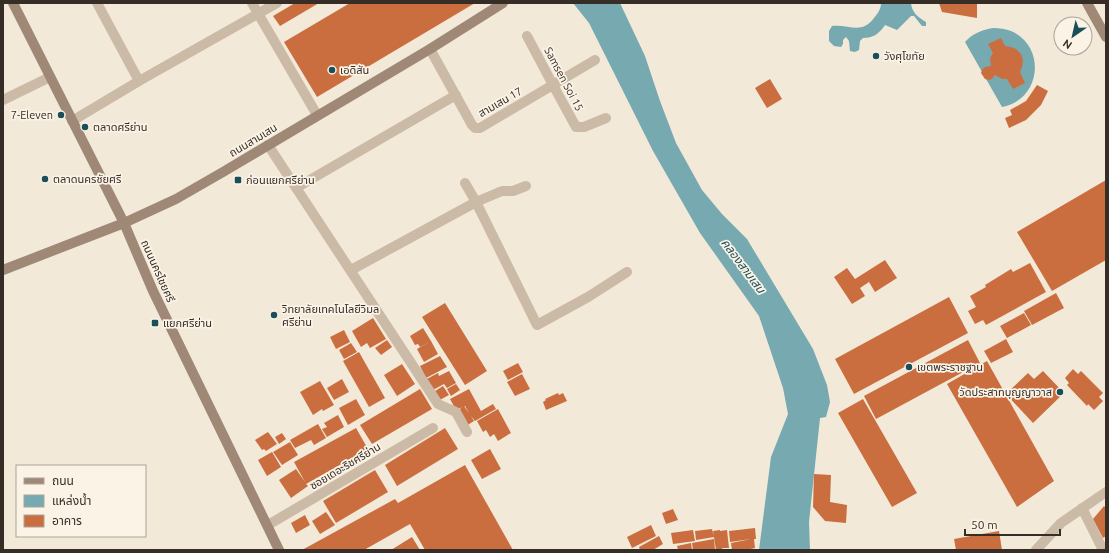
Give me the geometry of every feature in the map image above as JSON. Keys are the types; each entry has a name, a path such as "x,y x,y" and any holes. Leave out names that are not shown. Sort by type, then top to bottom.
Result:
{"main road":[{"name":"ถนนนครไชยศรี","path":"13,3 124,223 154,291 279,550"},
{"name":"ถนนสามเสน","path":"3,270 124,223 176,199 430,49 503,3"},
{"path":"1087,3 1106,37"}],"street":[{"path":"97,3 139,81"},
{"path":"252,3 317,115"},
{"path":"72,121 139,81 277,3"},
{"name":"Samsen Soi 15","path":"527,36 576,126 584,127 606,118"},
{"name":"สามเสน 17","path":"430,49 475,128 480,128 595,60"},
{"path":"3,100 50,77"},
{"path":"296,188 456,95"},
{"path":"268,145 438,404 456,412 467,432"},
{"path":"465,183 476,202 537,325 588,297 627,272"},
{"path":"350,270 476,202 502,191 513,190 526,186"},
{"name":"ซอยเดอะริชศรีย่าน","path":"268,525 433,428"},
{"path":"1036,550 1061,523 1106,492"},
{"path":"1082,508 1103,550"}],"water":[{"name":"คลองสามเสน","path":"573,3 620,3 645,56 676,143 702,190 722,214 747,239 813,349 827,385 830,402 826,417 820,418 809,522 810,550 759,550 771,457 788,414 783,388 759,316 700,233 653,151 589,23"},
{"path":"881,3 911,3 914,12 926,22 926,26 922,26 914,16 911,16 897,30 885,25 876,35 863,38 860,41 859,50 855,52 850,51 849,41 846,37 843,40 841,47 834,46 829,41 829,31 832,26 855,28 864,26 877,14"},
{"path":"993,28 1009,30 1023,39 1030,49 1034,60 1035,72 1031,84 1025,94 1015,102 1002,107 965,42 978,32"}],"building":[{"path":"295,3 319,3 280,26 273,16"},
{"name":"เอดิสัน","path":"350,3 475,3 317,97 284,42"},
{"path":"939,3 977,3 977,18 942,12"},
{"path":"1001,38 1005,46 1016,49 1021,54 1023,60 1020,72 1025,83 1013,89 1007,79 1002,79 995,75 989,80 985,79 981,73 985,67 991,66 990,58 993,53 988,44"},
{"path":"770,79 782,99 767,108 755,88"},
{"path":"1037,85 1048,91 1041,105 1026,120 1009,128 1005,118 1012,115 1010,110 1026,101"},
{"path":"1106,180 1106,260 1052,291 1017,232"},
{"path":"885,260 897,278 875,292 869,282 860,288 865,296 852,304 834,277 847,268 855,279"},
{"path":"1030,263 1046,292 986,325 983,320 975,324 968,311 976,307 970,296 986,287 985,285 1011,269 1013,272"},
{"path":"1056,293 1064,308 1032,325 1024,311"},
{"path":"949,297 968,333 854,394 835,359"},
{"path":"445,303 487,371 465,385 422,317"},
{"path":"1024,313 1031,325 1007,338 1000,326"},
{"path":"373,318 386,339 370,348 367,343 361,347 352,331"},
{"path":"423,328 431,341 420,347 418,344 415,345 410,336"},
{"path":"344,330 350,342 336,349 330,337"},
{"path":"1006,339 1013,352 991,363 984,351"},
{"path":"387,340 392,347 381,355 375,348"},
{"path":"968,340 980,363 876,419 864,396"},
{"path":"431,341 438,354 424,362 417,349"},
{"path":"351,343 357,352 344,359 339,350"},
{"path":"359,352 385,398 369,407 343,361"},
{"path":"440,356 447,367 426,378 420,366"},
{"path":"987,361 1054,481 1017,507 947,384"},
{"path":"518,363 523,372 508,380 503,371"},
{"path":"402,364 415,384 397,396 384,375"},
{"path":"1073,369 1078,374 1081,371 1103,393 1099,397 1103,401 1094,410 1088,404 1087,406 1067,385 1069,383 1065,378"},
{"path":"449,371 456,383 447,388 444,384 431,391 425,380 438,373 439,376"},
{"path":"1043,371 1064,393 1033,423 1006,394 1028,373 1034,379"},
{"path":"522,374 530,389 515,396 507,382"},
{"path":"342,379 349,392 334,400 327,388"},
{"path":"320,381 334,405 323,411 322,409 313,415 300,392"},
{"path":"456,384 460,390 451,396 447,389"},
{"path":"443,386 449,395 438,401 432,393"},
{"path":"420,389 432,409 372,444 360,425"},
{"path":"469,389 481,411 493,404 496,409 475,421 471,416 474,421 466,426 457,411 462,407 456,410 450,399"},
{"path":"558,393 559,395 563,393 567,401 546,410 543,402 546,400 545,399"},
{"path":"356,399 365,415 348,425 339,408"},
{"path":"863,399 917,493 892,507 838,413"},
{"path":"498,409 511,433 498,441 494,434 490,437 486,430 483,432 477,421"},
{"path":"338,415 344,427 327,437 322,429 327,427 324,423"},
{"path":"318,424 326,438 314,445 311,440 295,448 290,440"},
{"path":"356,428 368,449 306,484 308,486 291,498 279,480 296,469 305,482 294,462"},
{"path":"445,428 458,449 397,486 385,465"},
{"path":"268,432 277,444 266,451 264,449 262,450 255,440"},
{"path":"282,433 286,439 279,444 275,437"},
{"path":"290,442 298,455 282,465 273,452"},
{"path":"490,449 501,469 482,479 471,460"},
{"path":"272,452 281,467 267,476 258,460"},
{"path":"465,465 513,550 425,550 410,524 364,550 302,550 395,499 398,503"},
{"path":"375,470 388,492 336,523 323,501"},
{"path":"814,474 831,475 830,502 847,505 846,523 825,521 813,507"},
{"path":"1104,506 1106,508 1106,536 1103,538 1093,519"},
{"path":"673,509 678,520 666,524 662,513"},
{"path":"326,512 335,525 320,534 312,521"},
{"path":"305,515 310,525 296,533 291,523"},
{"path":"651,525 656,536 632,548 627,537"},
{"path":"755,528 755,548 746,550 732,550 731,543 751,539 730,542 729,531"},
{"path":"712,529 714,537 696,540 695,531"},
{"path":"693,530 695,541 673,544 671,533"},
{"path":"727,530 729,548 716,550 713,531"},
{"path":"999,531 1002,550 956,550 954,539"},
{"path":"659,536 663,544 653,550 640,550 639,547"},
{"path":"412,537 420,550 391,550"},
{"path":"714,539 715,550 693,550 692,543"},
{"path":"691,543 692,550 678,550 677,546"}],"place":[{"name":"วังศุโขทัย","path":"876,56"},
{"name":"เอดิสัน","path":"332,70"},
{"name":"7-Eleven","path":"61,115"},
{"name":"ตลาดศรีย่าน","path":"85,127"},
{"name":"ตลาดนครชัยศรี","path":"45,179"},
{"name":"ก่อนแยกศรีย่าน","path":"238,180"},
{"name":"วิทยาลัยเทคโนโลยีวิมล ศรีย่าน","path":"274,315"},
{"name":"แยกศรีย่าน","path":"155,323"},
{"name":"เขตพระราชฐาน","path":"909,367"},
{"name":"วัดประสาทบุญญาวาส","path":"1060,392"}]}
